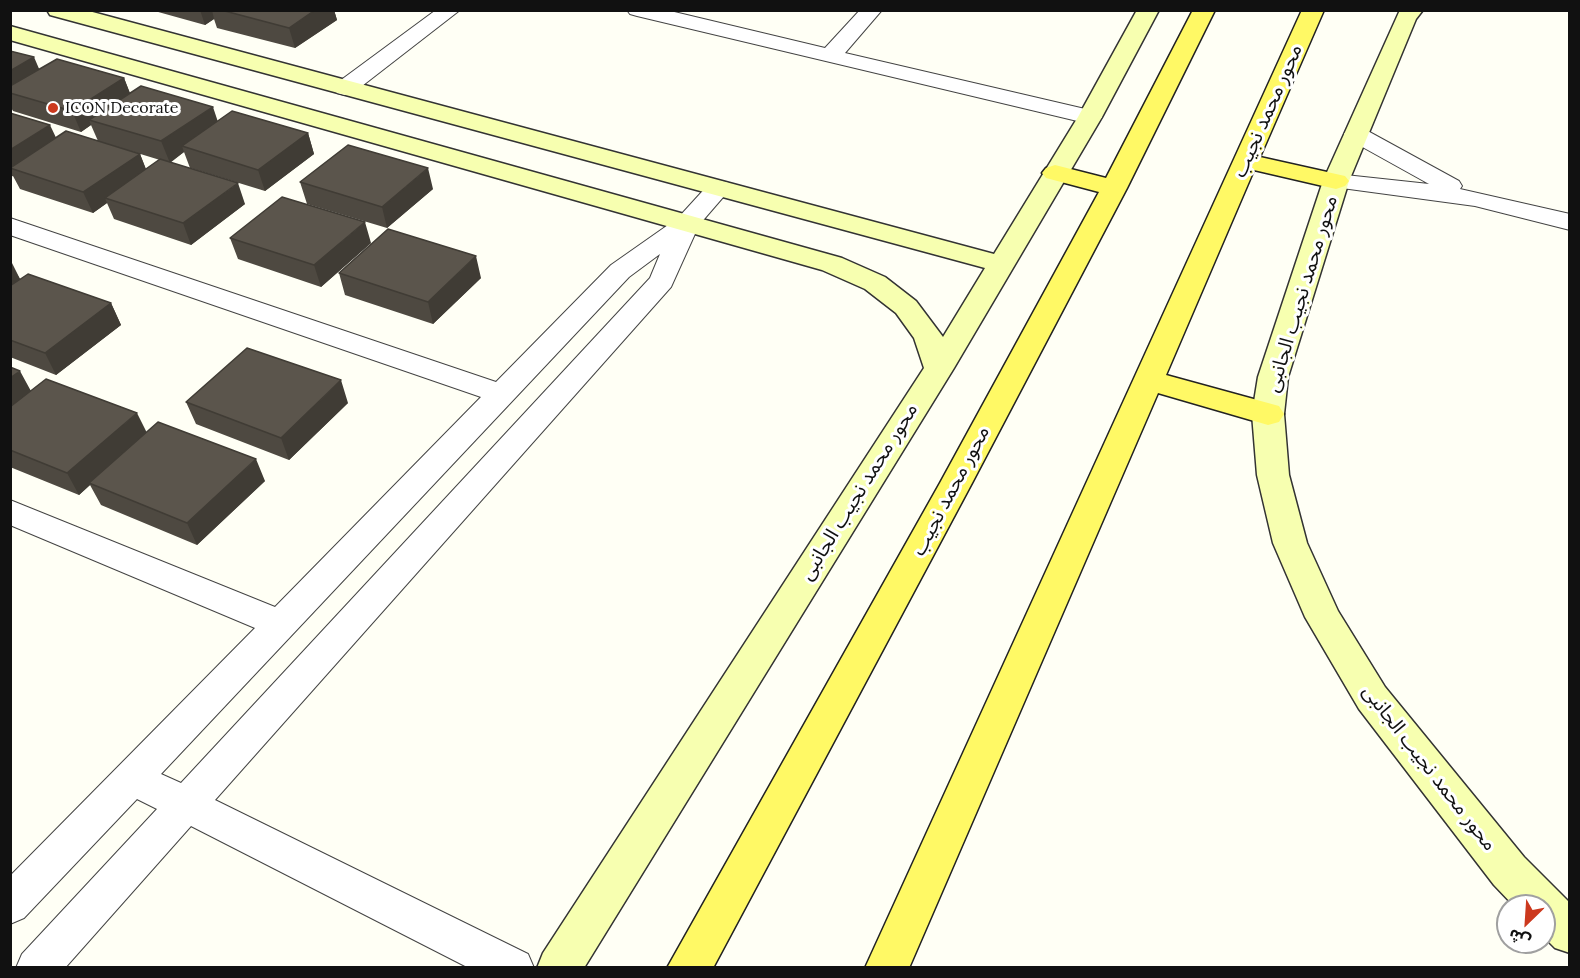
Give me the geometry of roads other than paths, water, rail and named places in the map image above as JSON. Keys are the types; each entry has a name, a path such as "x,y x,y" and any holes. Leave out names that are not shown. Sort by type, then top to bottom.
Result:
{"main road":[{"name":"محور محمد نجيب","path":"689,968 933,524 1114,188 1204,10"},
{"name":"محور محمد نجيب","path":"887,968 1313,10"},
{"path":"1246,161 1336,181"},
{"path":"1055,173 1114,188"},
{"path":"1148,380 1268,414"}],"street":[{"path":"58,10 1001,264"},
{"path":"345,88 450,10"},
{"path":"636,10 1090,117"},
{"path":"830,56 872,10"},
{"name":"محور محمد نجيب الجانبى","path":"1412,10 1406,17 1336,181 1273,377 1268,414 1273,475 1290,543 1323,617 1372,698 1509,871 1532,894"},
{"name":"محور محمد نجيب الجانبى","path":"559,968 939,368 1090,117 1145,13"},
{"path":"10,33 832,264 875,283 906,307 928,336 939,368"},
{"path":"1356,134 1475,199"},
{"path":"1336,181 1475,199 1569,222"},
{"path":"10,905 620,271 687,223 719,188"},
{"path":"37,968 662,281 687,223"},
{"path":"10,226 502,394"},
{"path":"10,512 281,624"},
{"path":"133,778 513,968"},
{"name":"محور محمد نجيب الجانبى","path":"1556,919 1569,933"}],"place":[{"name":"ICON Decorate","path":"53,108"}]}
